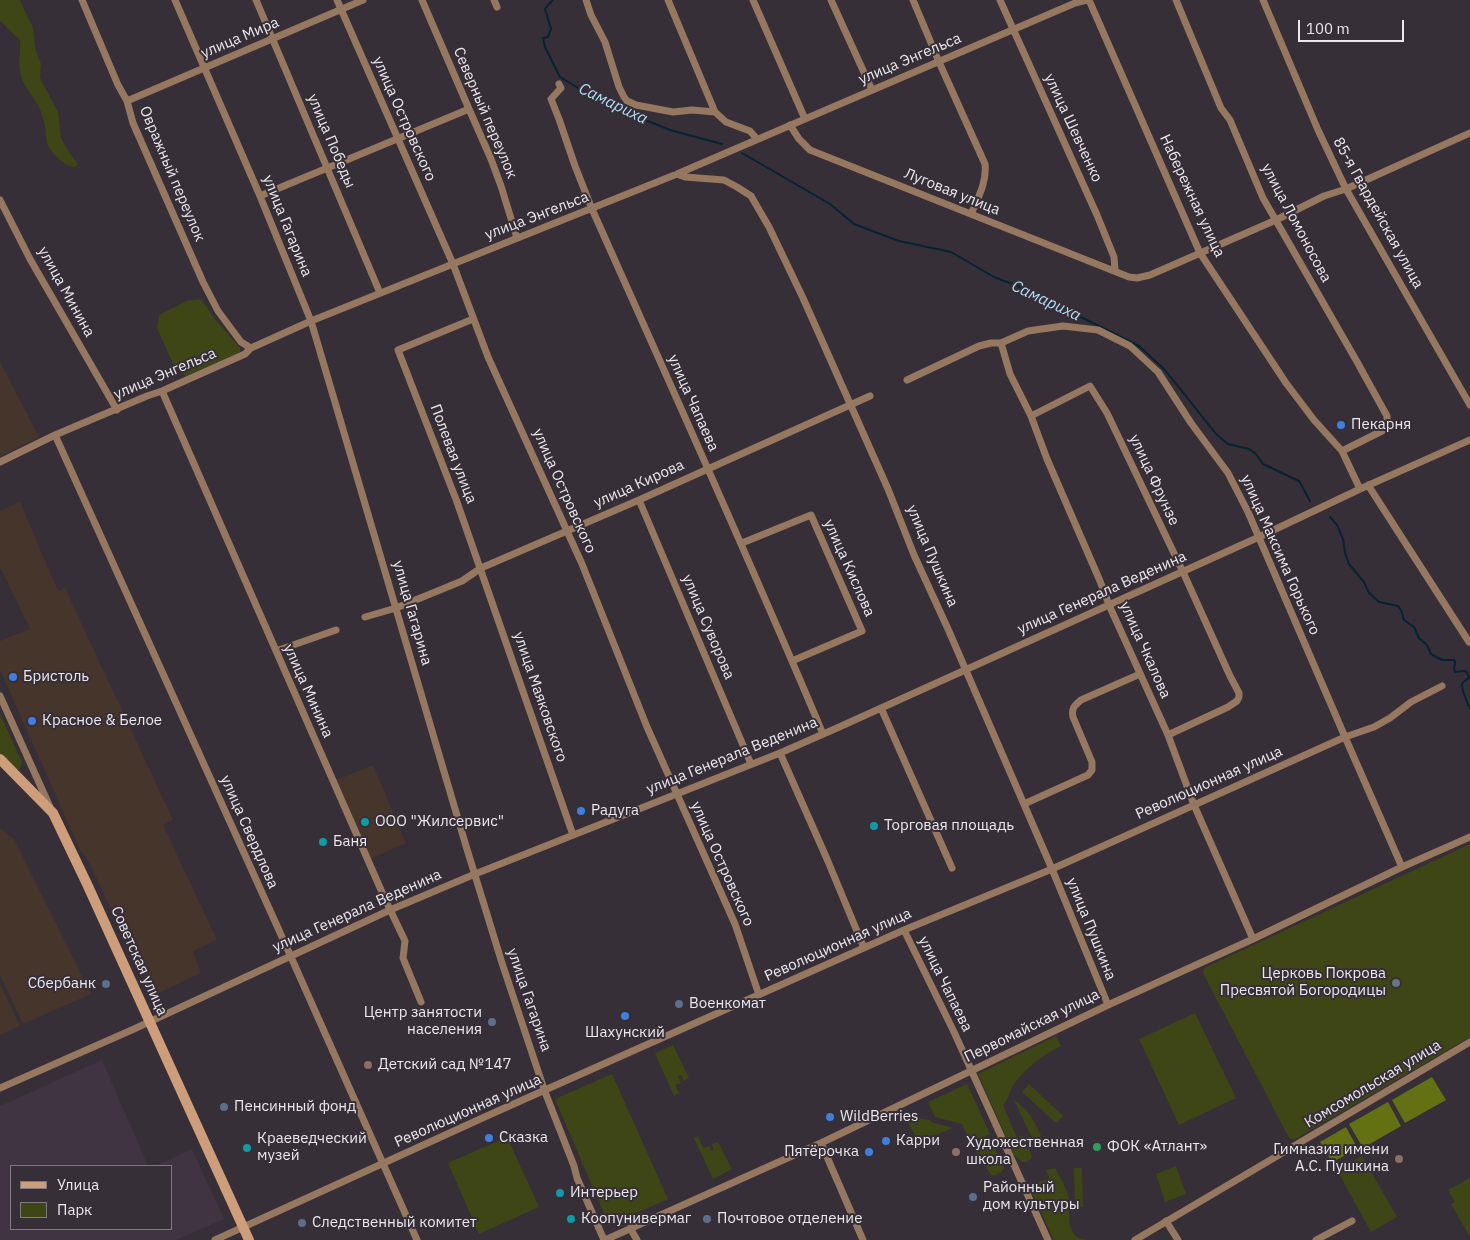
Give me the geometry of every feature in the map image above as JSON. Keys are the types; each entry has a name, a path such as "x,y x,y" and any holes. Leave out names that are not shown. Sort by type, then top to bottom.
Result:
{"street":[{"name":"Овражный переулок","path":"82,0 118,85 127,101 133,123 203,282 218,311 242,342 251,348"},
{"name":"улица Гагарина","path":"175,0 260,196 310,321 502,963 544,1092 577,1178 604,1240"},
{"name":"улица Победы","path":"256,0 380,293"},
{"name":"улица Островского","path":"337,0 453,264 488,357 582,564 647,727 735,924 759,995"},
{"name":"улица Мира","path":"127,101 363,0"},
{"name":"Северный переулок","path":"422,0 491,159 517,238"},
{"path":"586,0 591,15 605,42 619,87 627,101 636,105 673,112 692,110 715,112"},
{"path":"668,0 715,112 726,122 750,131 757,139"},
{"path":"753,0 805,119"},
{"path":"831,0 872,90"},
{"path":"913,0 985,164 985,180 972,214"},
{"name":"улица Шевченко","path":"1000,0 1097,215 1114,257 1114,270"},
{"name":"улица Энгельса","path":"0,462 55,435 245,354 251,348 310,321 677,174 1012,30 1088,0"},
{"name":"Набережная улица","path":"1088,0 1200,253 1286,383 1314,420 1342,451 1360,489"},
{"name":"улица Ломоносова","path":"1176,0 1221,108 1230,120 1263,198 1387,416 1387,427 1382,431 1342,451"},
{"name":"85-я Гвардейская улица","path":"1263,0 1318,130 1346,189 1470,406"},
{"name":"улица Чапаева","path":"559,84 561,88 551,99 574,166 707,469 742,543 823,734"},
{"path":"260,196 468,109"},
{"name":"Луговая улица","path":"790,125 799,139 810,150 1114,270"},
{"path":"1114,270 1129,277 1137,278 1150,275 1276,220 1324,196 1346,189 1470,133"},
{"name":"улица Пушкина","path":"677,174 685,177 724,180 737,187 751,196 769,227 888,489 914,555 966,669 1108,1005"},
{"name":"улица Минина","path":"0,200 30,259 117,410"},
{"name":"Полевая улица","path":"473,319 398,350 481,568"},
{"name":"улица Максима Горького","path":"1001,343 1028,331 1063,326 1098,330 1130,346 1158,372 1191,423 1228,473 1248,512 1402,867"},
{"path":"907,380 979,346 1001,343"},
{"name":"улица Чкалова","path":"1001,343 1010,374 1030,416 1109,605 1168,735 1194,805 1253,939"},
{"name":"улица Фрунзе","path":"1030,416 1090,386 1107,413 1239,692 1237,701 1228,707 1168,735"},
{"name":"улица Минина","path":"162,391 405,941 403,958 421,1002"},
{"name":"улица Кирова","path":"364,616 396,608 462,581 481,568 640,500 870,396"},
{"name":"улица Свердлова","path":"55,435 417,1240"},
{"name":"улица Генерала Веденина","path":"0,1088 390,910 474,874 780,753 1258,538 1368,485 1470,440"},
{"path":"1368,485 1469,642"},
{"name":"улица Суворова","path":"640,500 751,764"},
{"name":"улица Кислова","path":"742,543 811,515 862,631 792,661"},
{"name":"улица Маяковского","path":"481,568 573,835"},
{"path":"276,651 336,630"},
{"path":"1024,804 1088,775 1092,770 1092,762 1073,717 1072,712 1075,705 1081,700 1140,674"},
{"name":"Революционная улица","path":"215,1240 904,930 1052,869 1345,737 1374,727 1390,718 1411,702 1442,686"},
{"name":"Советская улица","path":"0,696 249,1240"},
{"path":"881,708 952,868"},
{"path":"780,753 864,948"},
{"path":"0,759 53,813"},
{"name":"Первомайская улица","path":"604,1240 821,1143 1108,1005 1470,837"},
{"name":"улица Чапаева","path":"904,930 1048,1240"},
{"name":"Комсомольская улица","path":"1135,1240 1470,1042"},
{"path":"821,1143 863,1240"},
{"path":"1316,1240 1352,1221"},
{"path":"1166,1222 1178,1240"},
{"path":"630,1228 637,1240"}],"shaded area":[{"path":"0,362 39,437 0,456"},
{"path":"20,502 58,591 65,588 173,820 163,825 217,940 193,951 201,973 152,996 89,862 80,850 0,670 0,641 30,629 0,569 0,511"},
{"path":"373,765 406,843 370,859 337,780"},
{"path":"0,828 14,839 91,994 23,1024 0,975"},
{"path":"0,984 20,1026 0,1035"},
{"path":"102,1060 148,1165 10,1165 10,1230 172,1230 172,1165 157,1165 192,1149 224,1219 176,1240 0,1240 0,1106"}],"green space":[{"path":"0,0 20,0 33,28 35,48 41,64 40,78 58,112 61,138 78,164 75,167 67,165 58,158 51,151 47,143 41,111 21,76 19,64 20,40 0,21"},
{"path":"201,299 215,319 240,348 240,352 186,376 175,368 157,328 159,315 187,301"},
{"path":"0,714 22,762 20,769 17,770 0,756"},
{"path":"1470,844 1470,1037 1294,1140 1289,1138 1203,973 1204,968"},
{"path":"1195,1013 1236,1098 1179,1125 1139,1039"},
{"path":"1056,1036 1061,1046 1029,1067 1014,1084 1003,1105 1017,1138 1023,1136 1032,1157 1026,1162 1022,1162 1014,1155 978,1074"},
{"path":"673,1045 689,1078 684,1081 681,1075 678,1076 681,1083 675,1085 679,1093 674,1096 655,1053"},
{"path":"612,1074 668,1199 609,1225 555,1099"},
{"path":"1432,1077 1446,1100 1405,1123 1392,1100"},
{"path":"967,1084 990,1134 971,1143 962,1124 935,1117 928,1102"},
{"path":"1029,1084 1063,1116 1056,1123 1022,1092"},
{"path":"1014,1100 1027,1111 1036,1125 1041,1136 1034,1142"},
{"path":"1388,1102 1401,1126 1363,1148 1349,1124"},
{"path":"904,1116 930,1120 931,1122 953,1128 919,1142"},
{"path":"1346,1127 1358,1149 1332,1162 1320,1142"},
{"path":"698,1136 703,1148 709,1146 711,1151 714,1150 712,1144 718,1142 732,1169 713,1179 694,1138"},
{"path":"507,1137 539,1207 479,1234 448,1163"},
{"path":"989,1146 994,1146 1004,1168 995,1175 991,1175 977,1154"},
{"path":"1362,1156 1397,1217 1371,1232 1337,1170"},
{"path":"1176,1166 1186,1194 1165,1202 1156,1174"},
{"path":"1055,1168 1068,1194 1071,1229 1074,1235 1088,1240 1054,1240 1029,1186 1049,1178 1046,1170"},
{"path":"1074,1168 1082,1168 1083,1207 1075,1207"},
{"path":"1470,1178 1470,1237 1451,1204 1455,1202 1448,1190"}],"waterway":[{"name":"Самариха","path":"553,0 545,9 551,29 548,37 543,38 545,47 560,77 601,102 670,130 722,144"},
{"name":"Самариха","path":"742,153 830,204 854,224 899,241 951,252 994,277 1025,289 1139,346 1165,370 1216,434 1228,444 1249,449 1256,454 1263,464 1299,481 1310,501"},
{"name":"Самариха","path":"1330,517 1337,525 1343,539 1349,564 1364,582 1369,593 1379,602 1398,606 1404,620 1414,627 1419,638 1427,645 1431,654 1442,660 1454,660 1455,672 1467,672 1469,678 1463,682 1462,686 1470,709"}],"place":[{"name":"Пекарня","path":"1341,425"},
{"name":"Бристоль","path":"13,677"},
{"name":"Красное & Белое","path":"32,721"},
{"name":"Радуга","path":"581,811"},
{"name":"ООО \"Жилсервис\"","path":"365,822"},
{"name":"Торговая площадь","path":"874,826"},
{"name":"Баня","path":"323,842"},
{"name":"Церковь Покрова Пресвятой Богородицы","path":"1396,983"},
{"name":"Сбербанк","path":"106,984"},
{"name":"Военкомат","path":"679,1004"},
{"name":"Шахунский","path":"625,1016"},
{"name":"Центр занятости населения","path":"492,1022"},
{"name":"Детский сад №147","path":"368,1065"},
{"name":"Пенсинный фонд","path":"224,1107"},
{"name":"WildBerries","path":"830,1117"},
{"name":"Сказка","path":"489,1138"},
{"name":"Карри","path":"886,1141"},
{"name":"ФОК «Атлант»","path":"1097,1147"},
{"name":"Краеведческий музей","path":"247,1148"},
{"name":"Пятёрочка","path":"869,1152"},
{"name":"Художественная школа","path":"956,1152"},
{"name":"Гимназия имени А.С. Пушкина","path":"1399,1159"},
{"name":"Интерьер","path":"560,1193"},
{"name":"Районный дом культуры","path":"973,1197"},
{"name":"Коопунивермаг","path":"571,1219"},
{"name":"Почтовое отделение","path":"707,1219"},
{"name":"Следственный комитет","path":"302,1223"}]}
